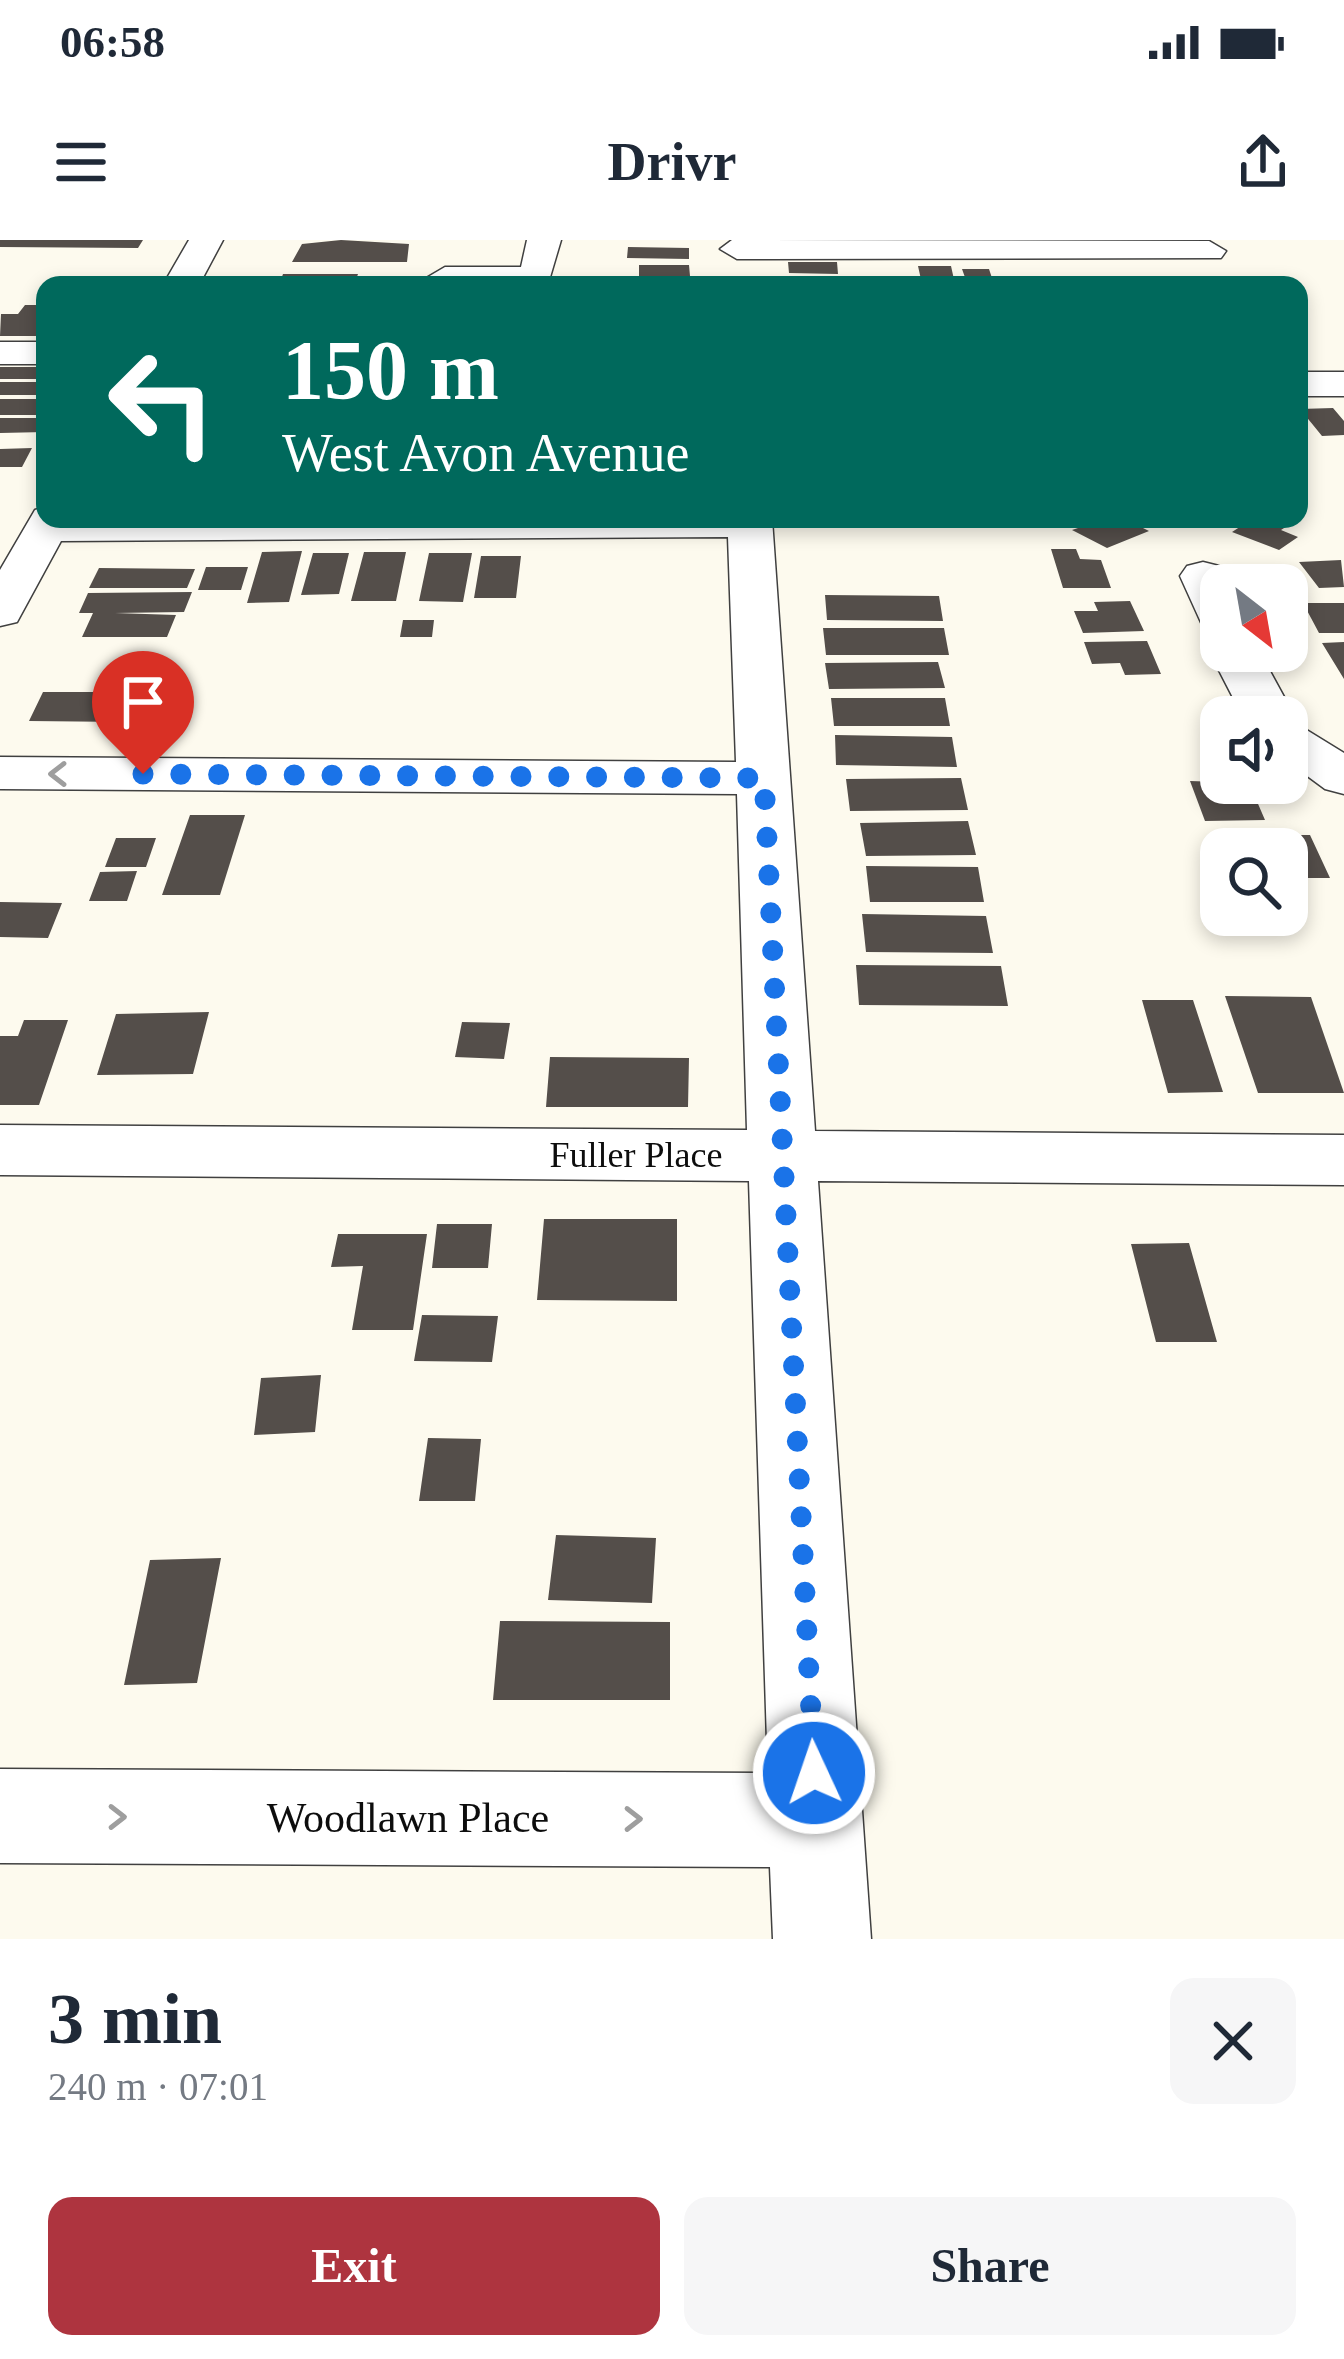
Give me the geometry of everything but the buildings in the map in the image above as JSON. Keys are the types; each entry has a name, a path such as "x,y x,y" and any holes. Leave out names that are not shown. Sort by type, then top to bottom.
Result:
{"street":[{"path":"186,276 206,240"},
{"path":"446,276 462,254 464,240"},
{"path":"536,276 544,240"},
{"path":"739,276 737,245 1209,251"},
{"path":"0,353 36,353"},
{"path":"1308,384 1344,385"},
{"path":"0,612 46,528"},
{"path":"751,528 822,1939"},
{"path":"1308,751 1344,778"},
{"path":"0,773 764,778"},
{"name":"Fuller Place","path":"0,1150 1344,1160"},
{"name":"Woodlawn Place","path":"0,1816 816,1820"}],"route":[{"path":"143,774 764,778 814,1773"}]}
